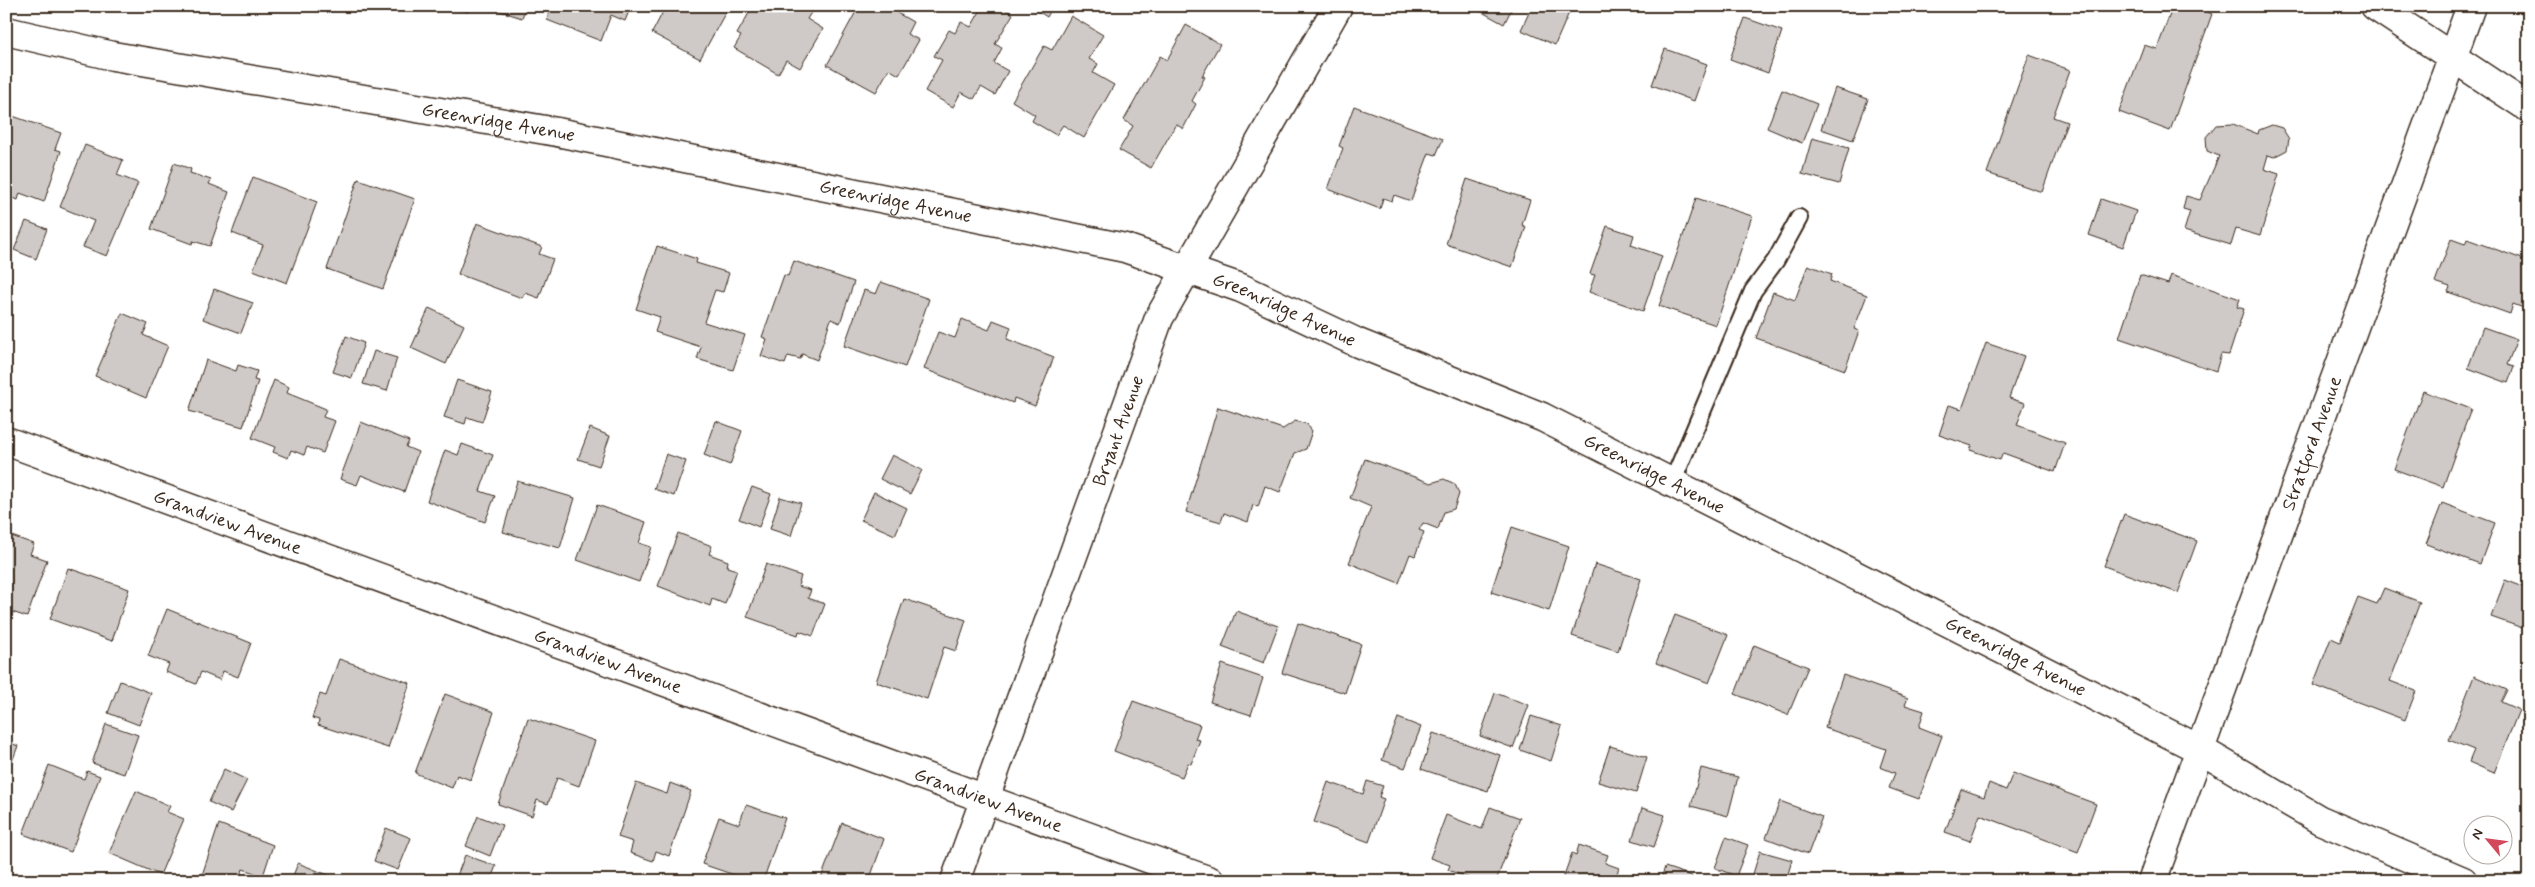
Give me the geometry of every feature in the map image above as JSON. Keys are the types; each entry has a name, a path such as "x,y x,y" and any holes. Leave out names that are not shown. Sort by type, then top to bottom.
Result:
{"street":[{"name":"Bryant Avenue","path":"955,881 1159,318 1338,6"},
{"path":"2375,6 2529,108"},
{"name":"Stratford Avenue","path":"2152,881 2471,6"},
{"name":"Greenridge Avenue","path":"6,32 113,56 557,132 1125,248 1240,288 1358,343 1542,417 2199,749 2320,820 2463,881"},
{"name":"Grandview Avenue","path":"6,441 1210,881"}],"lane":[{"path":"1672,483 1753,291 1776,260 1799,218"}],"building":[{"path":"448,6 470,6 468,12"},
{"path":"484,6 526,6 522,18"},
{"path":"552,6 631,6 625,21 611,15 601,41 547,20"},
{"path":"666,6 729,6 700,59 652,33"},
{"path":"753,6 814,8 807,19 823,29 800,68 786,60 778,74 734,48 741,36 737,34"},
{"path":"859,6 885,6 913,22 907,34 919,40 899,75 889,69 876,92 827,65"},
{"path":"983,6 1000,6 1013,14 995,44 1002,48 994,63 1008,71 995,95 981,87 974,99 961,92 953,107 925,91 942,60 934,56 949,30 955,33 961,22 971,27"},
{"path":"1030,6 1053,6 1047,17"},
{"path":"1471,6 1513,6 1504,24"},
{"path":"1532,6 1566,6 1571,8 1555,45 1521,30"},
{"path":"2173,6 2193,6 2212,14 2170,131 2119,112 2144,45 2157,49"},
{"path":"1071,16 1103,35 1089,59 1098,64 1093,73 1114,85 1084,138 1063,125 1056,135 1032,121 1035,115 1012,101 1044,46 1052,50"},
{"path":"1745,18 1782,31 1768,73 1730,59"},
{"path":"1186,25 1220,44 1202,76 1205,77 1192,101 1196,104 1183,129 1176,124 1151,168 1119,150 1133,126 1124,120 1160,56 1167,60"},
{"path":"1665,49 1707,64 1694,101 1652,85"},
{"path":"2029,55 2070,70 2053,117 2067,122 2042,192 1987,173"},
{"path":"1835,88 1868,99 1853,140 1821,129"},
{"path":"1782,90 1817,104 1802,143 1767,128"},
{"path":"1354,106 1443,139 1436,155 1429,153 1411,201 1394,195 1392,201 1383,198 1380,209 1328,189 1343,148 1339,146"},
{"path":"7,114 61,133 55,149 61,151 44,202 20,193 18,200 6,196"},
{"path":"2233,124 2258,134 2259,130 2272,125 2282,128 2289,139 2287,150 2274,157 2268,155 2264,169 2279,174 2260,236 2236,229 2231,245 2184,231 2190,211 2183,209 2186,196 2200,200 2219,156 2207,151 2206,137 2216,125"},
{"path":"1812,138 1849,148 1839,184 1802,174"},
{"path":"85,145 123,160 117,175 138,183 107,256 83,247 94,221 60,207"},
{"path":"174,163 191,169 190,173 211,180 209,184 229,192 210,246 193,241 192,244 151,229"},
{"path":"253,177 317,202 287,283 253,270 263,245 232,233"},
{"path":"358,179 415,199 383,289 327,269"},
{"path":"1467,179 1530,200 1522,225 1526,227 1512,267 1446,244"},
{"path":"1696,198 1752,216 1716,325 1659,306"},
{"path":"2101,199 2136,211 2123,247 2089,235"},
{"path":"26,221 47,229 36,259 14,250"},
{"path":"477,223 542,247 539,254 553,259 539,298 525,293 522,298 458,274"},
{"path":"1607,226 1634,235 1631,245 1662,256 1643,311 1589,292 1595,275 1590,274"},
{"path":"2451,239 2465,244 2467,239 2528,261 2526,268 2529,269 2529,310 2513,304 2510,314 2448,292 2450,287 2435,282"},
{"path":"657,246 697,259 696,263 729,273 723,292 715,290 704,322 745,335 733,370 697,359 701,347 655,332 660,317 636,309"},
{"path":"794,261 854,282 840,323 831,319 817,360 802,354 800,359 788,356 785,364 761,356 767,339 762,337 784,275 788,276"},
{"path":"1808,265 1832,274 1830,281 1867,295 1854,329 1859,331 1845,370 1756,338 1773,292 1795,300"},
{"path":"2140,275 2168,284 2171,275 2240,299 2237,307 2244,309 2229,355 2221,354 2216,371 2119,338"},
{"path":"881,282 929,299 905,367 844,346 864,290 876,294"},
{"path":"214,289 253,303 241,333 203,319"},
{"path":"429,308 464,325 446,364 411,348"},
{"path":"122,313 148,324 143,335 168,346 146,398 95,376"},
{"path":"962,319 989,330 993,320 1011,327 1007,339 1054,357 1035,406 1014,398 1013,403 924,369 938,332 955,338"},
{"path":"2483,327 2517,339 2507,365 2514,367 2508,383 2468,368"},
{"path":"346,336 364,343 352,378 333,372"},
{"path":"1986,343 2024,356 2009,398 2025,403 2017,425 2065,443 2055,472 2003,453 2000,460 1970,450 1972,446 1939,435 1949,405 1962,409"},
{"path":"374,351 397,358 387,391 363,384"},
{"path":"206,360 236,371 238,365 257,371 254,380 258,381 243,427 189,411"},
{"path":"274,380 289,387 287,393 326,409 323,417 335,421 323,453 307,447 304,455 291,450 288,458 273,452 275,447 252,438"},
{"path":"457,380 492,392 482,422 467,417 465,424 444,417"},
{"path":"2423,391 2471,409 2443,487 2394,469"},
{"path":"1218,407 1283,429 1295,421 1307,424 1312,431 1306,449 1295,453 1280,492 1265,486 1258,507 1253,505 1248,522 1224,513 1221,522 1186,512"},
{"path":"716,421 742,431 730,465 704,455"},
{"path":"361,422 409,441 406,447 418,452 404,492 361,475 357,485 340,479"},
{"path":"590,428 610,436 599,466 578,459"},
{"path":"462,444 493,455 480,491 495,496 485,522 427,501 445,450 458,455"},
{"path":"666,454 686,461 674,496 654,489"},
{"path":"892,455 922,470 910,494 880,479"},
{"path":"1365,459 1431,483 1444,479 1455,484 1459,494 1454,509 1444,512 1438,529 1423,523 1419,530 1424,532 1415,556 1410,554 1399,583 1349,563 1371,507 1350,498"},
{"path":"517,481 575,498 560,548 503,532"},
{"path":"752,487 771,494 759,527 739,519"},
{"path":"874,492 907,508 895,535 861,520"},
{"path":"780,497 801,503 791,536 770,529"},
{"path":"2442,503 2495,523 2480,564 2426,544"},
{"path":"597,505 646,522 639,543 651,547 639,582 577,560"},
{"path":"2124,514 2197,541 2178,593 2104,566"},
{"path":"1512,527 1569,546 1549,611 1491,592"},
{"path":"678,533 712,546 709,554 728,561 727,567 737,570 725,604 712,599 710,606 658,586"},
{"path":"6,534 34,544 30,554 47,560 27,617 6,610"},
{"path":"766,564 801,576 798,586 811,590 808,598 825,604 813,636 799,631 798,635 747,617"},
{"path":"1595,564 1641,579 1618,651 1572,636"},
{"path":"68,568 129,589 112,641 50,619"},
{"path":"2505,580 2529,589 2528,630 2491,617"},
{"path":"2384,588 2420,602 2390,681 2416,691 2405,720 2313,685 2331,638 2340,642 2358,597 2377,604"},
{"path":"904,599 966,620 956,651 944,647 927,699 876,682"},
{"path":"167,609 251,643 238,677 223,671 220,680 201,672 196,684 166,672 169,664 148,656"},
{"path":"1236,611 1278,626 1264,663 1222,647"},
{"path":"1675,615 1728,635 1709,683 1656,663"},
{"path":"1298,623 1361,644 1345,693 1282,673"},
{"path":"1754,645 1808,667 1788,715 1735,694"},
{"path":"339,659 410,683 388,748 318,725 319,720 312,718 320,694 326,696"},
{"path":"1222,664 1263,678 1251,715 1210,702"},
{"path":"1843,675 1908,698 1905,705 1924,711 1919,727 1942,736 1919,799 1889,788 1895,773 1880,767 1886,749 1825,728"},
{"path":"2474,676 2507,690 2501,702 2519,710 2494,773 2469,762 2474,750 2449,740"},
{"path":"120,681 151,693 139,725 108,713"},
{"path":"1495,693 1529,705 1513,748 1480,736"},
{"path":"445,694 494,712 471,780 457,775 452,788 415,773"},
{"path":"1133,701 1200,725 1195,739 1200,740 1191,764 1188,763 1182,777 1114,751"},
{"path":"1531,716 1562,726 1551,761 1520,750"},
{"path":"528,718 595,741 579,786 557,778 548,804 537,800 532,816 498,804"},
{"path":"1398,718 1421,727 1405,768 1382,760"},
{"path":"106,724 138,735 124,774 92,763"},
{"path":"1433,733 1500,755 1488,791 1421,769"},
{"path":"6,741 18,746 6,777"},
{"path":"1610,746 1647,757 1636,793 1598,782"},
{"path":"49,765 84,779 87,771 100,776 71,852 23,834"},
{"path":"1701,768 1738,777 1728,816 1691,806"},
{"path":"224,769 247,780 231,812 209,802"},
{"path":"2013,773 2096,804 2078,852 1980,815 1970,841 1945,832 1961,789 1984,797 1989,783 2006,790"},
{"path":"1367,781 1383,786 1379,797 1384,799 1369,842 1314,822 1328,782 1363,794"},
{"path":"636,783 667,794 670,783 691,791 669,856 656,851 653,861 630,853 633,842 618,837"},
{"path":"136,791 170,806 167,812 184,819 160,875 109,853"},
{"path":"1780,801 1822,817 1808,854 1766,838"},
{"path":"746,805 785,818 763,881 752,881 702,864 719,817 739,824"},
{"path":"1490,807 1520,818 1496,881 1477,881 1448,870 1450,865 1430,858 1446,815 1482,829"},
{"path":"1642,808 1665,815 1654,847 1632,840"},
{"path":"478,816 502,825 490,856 466,846"},
{"path":"842,823 884,839 869,881 820,881"},
{"path":"219,824 273,845 263,876 243,869 239,881 200,881"},
{"path":"386,828 411,838 398,870 374,861"},
{"path":"1726,837 1748,845 1736,876 1715,868"},
{"path":"1579,845 1608,855 1605,863 1619,868 1614,881 1562,881 1572,853 1576,855"},
{"path":"1760,851 1792,860 1786,881 1775,881 1753,874"},
{"path":"465,855 496,866 490,881 455,881"},
{"path":"298,863 343,881 291,881"},
{"path":"1665,867 1692,876 1691,881 1660,881"},
{"path":"2210,876 2223,881 2209,881"}]}
